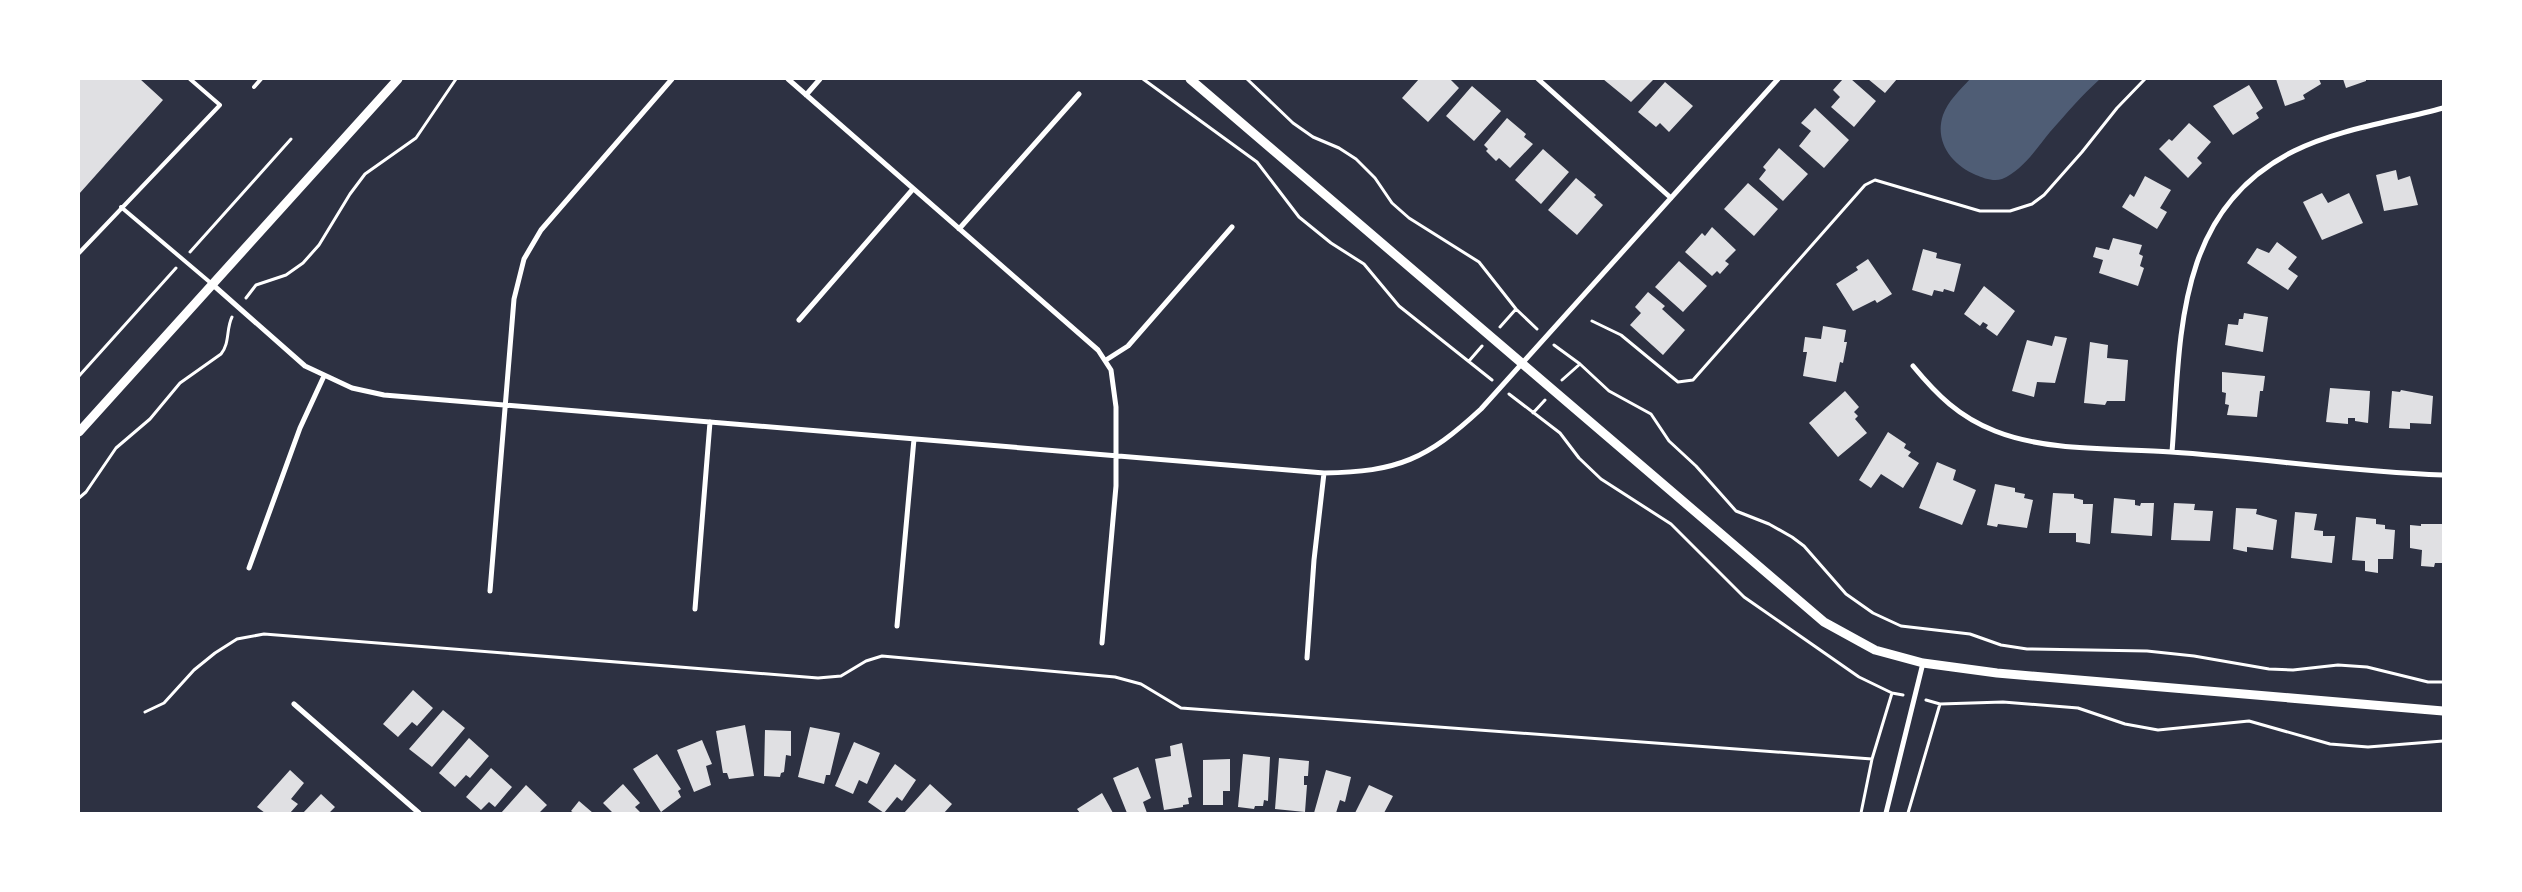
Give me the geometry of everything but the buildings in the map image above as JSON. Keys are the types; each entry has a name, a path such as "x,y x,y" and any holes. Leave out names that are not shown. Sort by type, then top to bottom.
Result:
{"street":[{"path":"79,432 398,79"},
{"path":"490,591 514,299 518,276 532,242 672,79"},
{"path":"788,79 1098,350 1106,360 1113,377 1116,407 1116,486 1102,643"},
{"path":"806,95 820,79"},
{"path":"1190,79 1824,622 1875,650 1922,663 1997,673 2443,711"},
{"path":"1538,79 1671,198"},
{"path":"212,284 305,366 352,388 384,395 1324,473 1379,470 1405,462 1438,446 1459,430 1501,387 1778,79"},
{"path":"959,229 1079,94"},
{"path":"2172,452 2182,324 2188,284 2201,249 2214,225 2237,194 2274,162 2296,150 2335,136 2443,108"},
{"path":"799,320 913,190"},
{"path":"1106,360 1128,346 1232,227"},
{"path":"1913,366 1934,393 1950,408 1970,421 1997,432 2036,442 2172,452 2391,473 2443,475"},
{"path":"249,568 300,428 324,376"},
{"path":"695,609 710,422"},
{"path":"897,626 914,439"},
{"path":"1306,658 1314,560 1324,473"},
{"path":"1886,813 1922,663"},
{"path":"294,704 419,813"}],"lane":[{"path":"79,253 220,106 190,79"},
{"path":"254,87 261,79"},
{"path":"122,207 212,284"}],"path":[{"path":"79,498 86,492 116,448 150,419 180,383 221,354 226,348 228,324 238,307 256,285 286,275 304,263 319,245 350,194 365,174 416,138 456,79"},
{"path":"1143,79 1257,162 1299,217 1364,264 1399,306 1560,433 1579,458 1601,479 1671,524 1744,597 1859,678 1892,693 1940,704 2003,702 2078,708 2125,724 2158,730 2249,721 2330,744 2368,747 2443,741"},
{"path":"1247,79 1293,124 1313,137 1339,148 1356,159 1374,178 1392,203 1409,218 1479,262 1516,309 1545,338 1580,364 1609,391 1651,414 1670,441 1736,511 1769,524 1792,537 1804,546 1846,594 1873,613 1901,626 1970,634 2001,645 2027,649 2147,651 2194,656 2269,669 2293,670 2338,665 2367,667 2428,682 2443,682"},
{"path":"1592,321 1621,335 1678,382 1693,380 1865,185 1875,180 1890,182 1980,211 2010,211 2032,204 2050,188 2117,108 2145,79"},
{"path":"145,712 164,703 194,670 215,653 237,639 264,634 818,678 841,676 866,662 882,656 1115,676 1141,684 1181,708 1872,759"},
{"path":"1861,813 1872,759 1892,693"},
{"path":"1908,813 1940,704"}],"water":[{"path":"1970,79 2100,79 2050,132 2023,165 2002,179 1996,180 1967,171 1953,159 1943,143 1941,125 1945,110 1951,100"}]}
